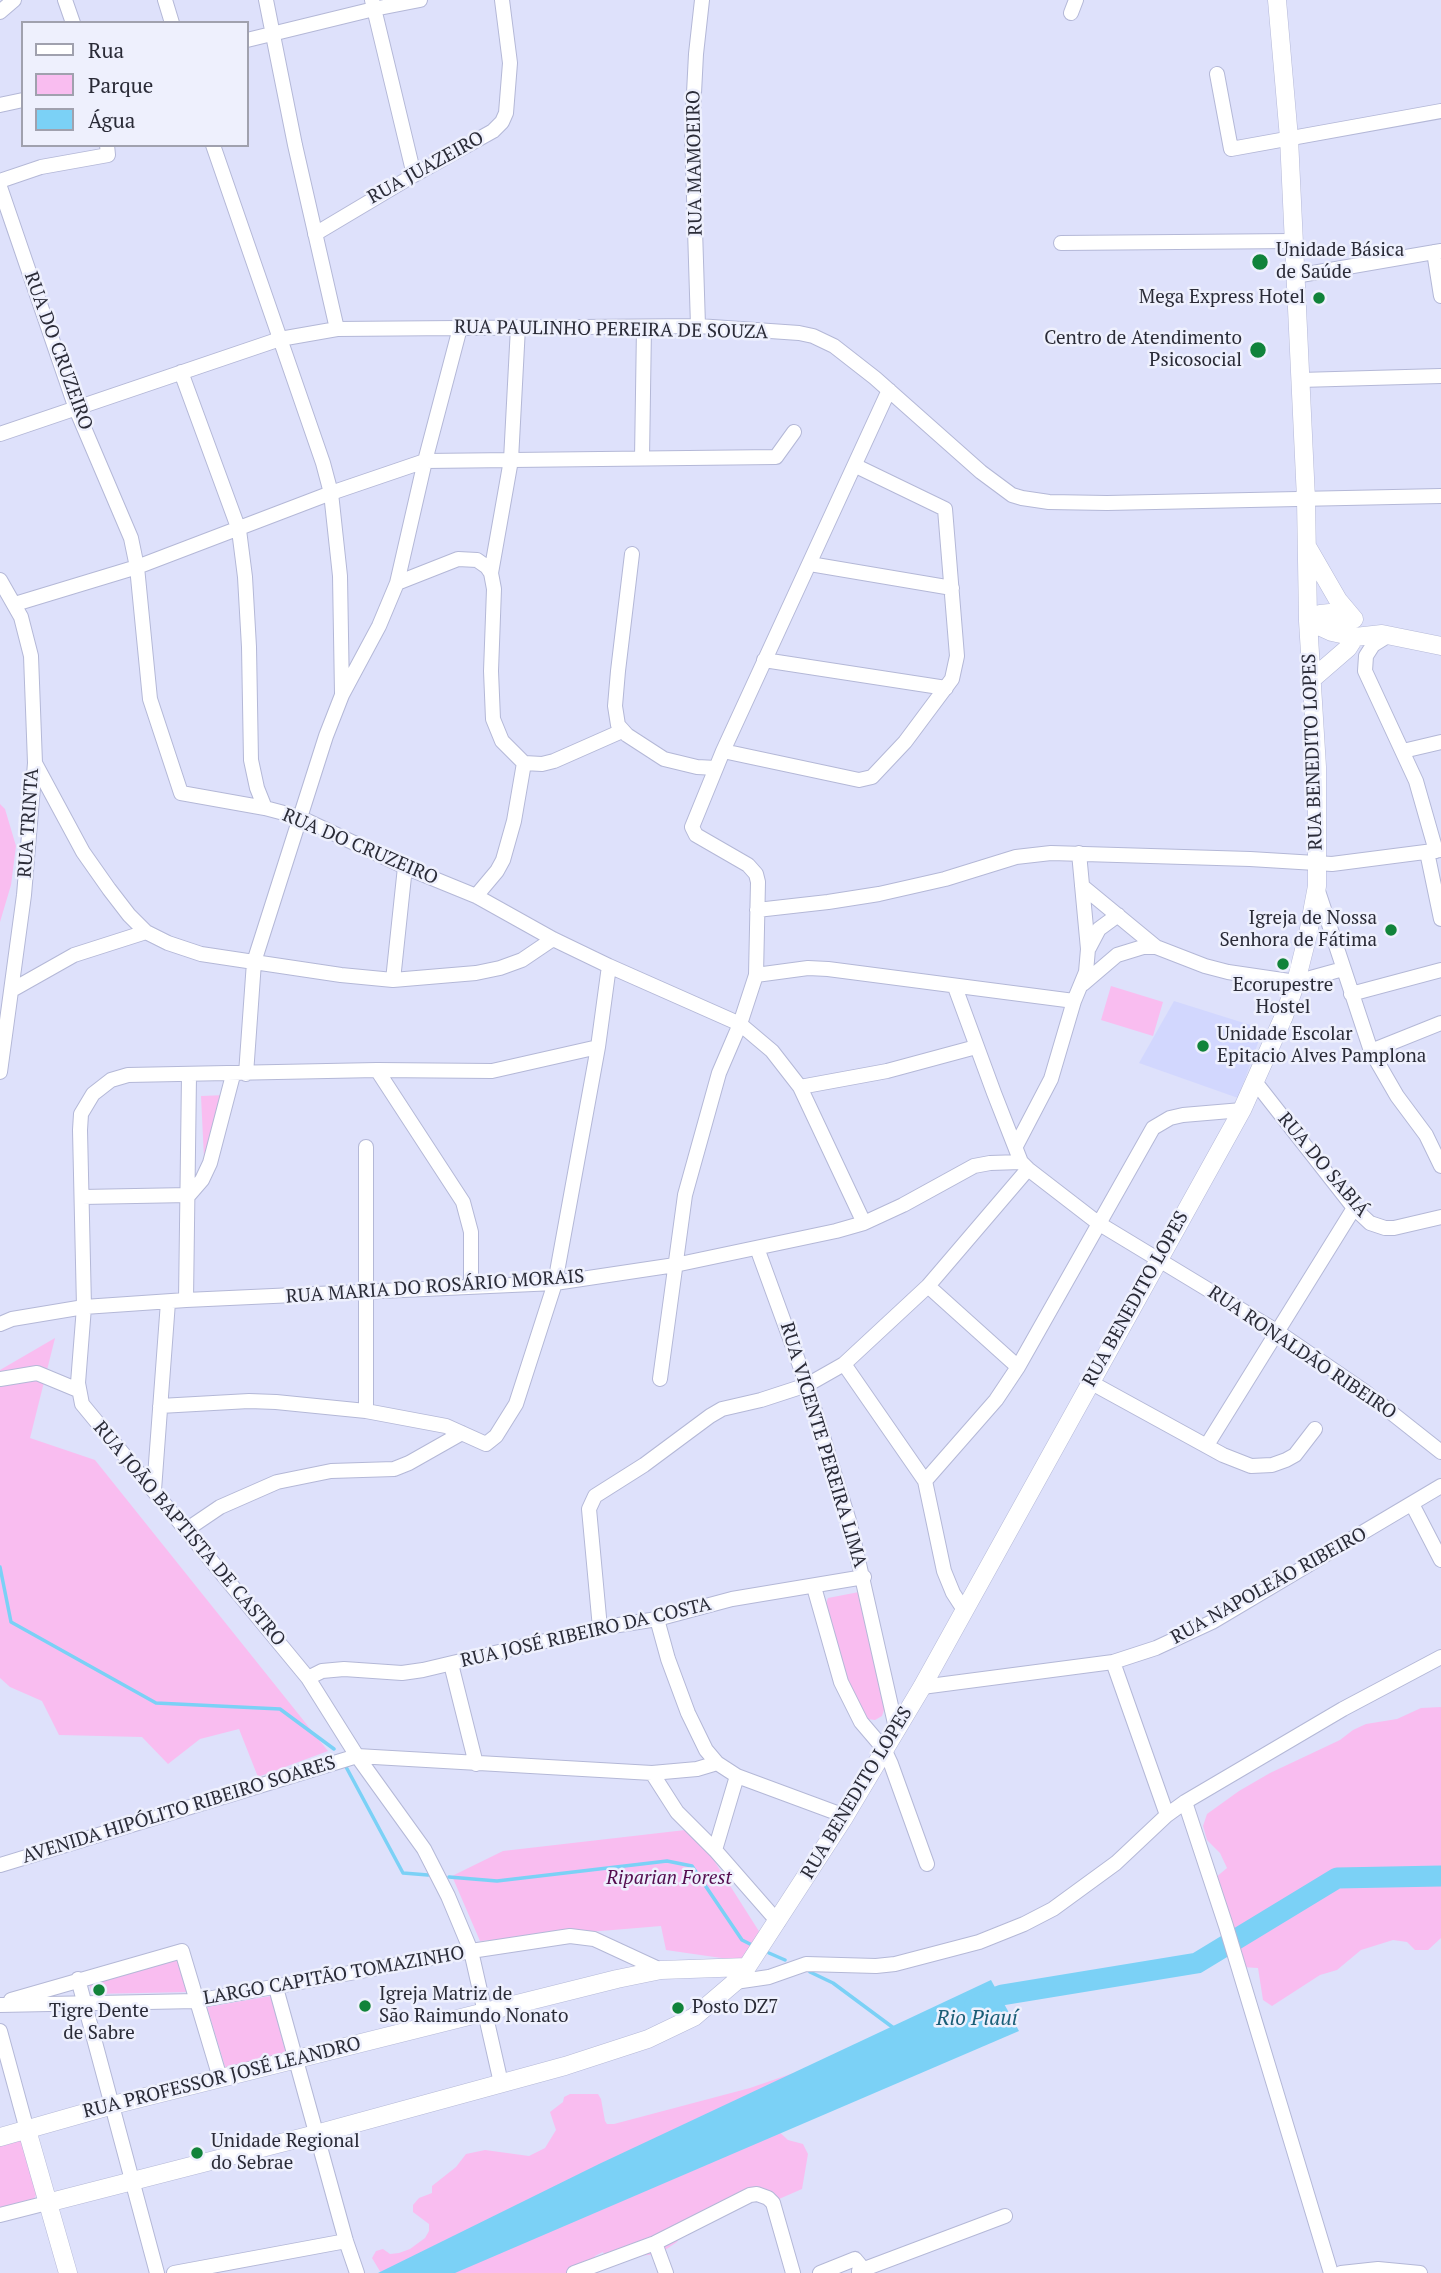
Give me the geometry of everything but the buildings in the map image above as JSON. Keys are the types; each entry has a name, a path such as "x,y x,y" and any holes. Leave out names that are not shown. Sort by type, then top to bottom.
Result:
{"main road":[{"name":"RUA BENEDITO LOPES","path":"47,2203 501,2083 617,2050 672,2030 694,2017 747,1967 845,1816 922,1687 1256,1083 1296,982 1317,886 1317,767 1308,621 1306,499 1289,138 1277,0"},
{"path":"1308,548 1332,590 1353,619"},
{"path":"1308,621 1320,614 1330,613 1353,619 1385,635"},
{"path":"1308,621 1355,637 1385,635 1441,646"},
{"path":"1311,680 1348,648 1355,637"},
{"name":"RUA PROFESSOR JOSÉ LEANDRO","path":"0,2137 295,2059 661,1970 747,1967"},
{"path":"27,2130 68,2273"}],"street":[{"path":"0,12 15,0"},
{"path":"65,0 72,21"},
{"path":"165,0 171,21"},
{"path":"266,0 337,329"},
{"path":"248,40 373,4 420,0"},
{"name":"RUA JUAZEIRO","path":"315,234 414,174 494,131 506,113 510,63 502,0"},
{"name":"RUA MAMOEIRO","path":"698,326 691,132 701,0"},
{"path":"373,4 414,174"},
{"path":"1217,74 1231,149 1441,111"},
{"path":"0,105 21,100"},
{"path":"0,181 41,167 108,155 107,147"},
{"path":"214,147 331,493 340,576 342,695"},
{"name":"RUA DO CRUZEIRO","path":"0,187 76,409 127,527 137,567 150,699 181,793 299,817 405,867 476,896 553,939 740,1024 772,1051 800,1087 864,1223"},
{"path":"1061,243 1293,241"},
{"path":"1294,276 1438,251 1441,296"},
{"name":"RUA PAULINHO PEREIRA DE SOUZA","path":"0,434 280,339 337,329 698,326 777,331 813,337 850,357 981,472 1012,495 1022,498 1049,502 1107,503 1441,496"},
{"path":"518,327 510,460 491,573 494,589 491,671 493,719 502,741 524,763 542,764 554,761 622,731"},
{"path":"642,458 644,327"},
{"path":"82,1197 189,1195 202,1180 210,1163 239,1075 254,962 317,761 342,695 379,626 397,583 460,328"},
{"path":"181,372 239,530 249,633 251,760 265,808"},
{"path":"1300,380 1441,376"},
{"path":"660,1379 685,1195 696,1148 719,1073 740,1024 756,975 758,882 754,870 696,835 692,823 889,390"},
{"path":"15,604 137,567 331,493 425,461 776,457 794,432"},
{"path":"723,751 864,779 877,773 905,742 946,688 956,667 953,588 945,509 856,466"},
{"path":"632,554 615,706 622,731 664,759 697,767 716,768"},
{"path":"397,583 458,559 477,560 491,573"},
{"path":"810,564 953,588"},
{"name":"RUA TRINTA","path":"0,580 15,604 26,632 31,656 35,763 32,814 0,1072"},
{"path":"1385,635 1373,645 1366,656 1365,671 1404,751 1420,791 1435,851 1441,919"},
{"path":"764,660 946,688"},
{"path":"1404,751 1441,742"},
{"path":"35,763 83,852 129,915 146,932 168,943 201,954 341,975 393,979 476,973 500,968 523,960 553,939"},
{"path":"476,896 497,871 502,860 514,821 524,763"},
{"path":"757,910 879,894 945,879 1016,857 1051,853 1355,863 1435,851"},
{"path":"1016,1146 1052,1079 1074,1001 1082,985 1088,949 1079,853"},
{"path":"393,979 405,867"},
{"path":"1082,886 1156,947 1186,960 1228,972 1296,982 1343,970"},
{"path":"1317,886 1371,1051 1397,1096 1426,1135 1441,1166"},
{"path":"1088,949 1099,929 1118,915"},
{"path":"12,990 74,955 146,932"},
{"path":"1082,985 1116,955 1133,948 1156,947"},
{"path":"160,1406 249,1401 366,1411 446,1426 486,1444 501,1430 516,1404 555,1283 598,1047 609,966"},
{"path":"756,975 808,968 828,969 1074,1001"},
{"path":"1351,994 1441,970"},
{"path":"600,1628 589,1509 595,1496 644,1465 722,1409 761,1401 807,1385 844,1364 928,1286 1025,1165 976,1047 955,986"},
{"path":"1371,1051 1441,1023"},
{"path":"0,1379 37,1373 78,1390 84,1307 81,1114 93,1094 111,1080 128,1075 239,1075 376,1070 492,1071 598,1047"},
{"path":"800,1087 887,1071 976,1047"},
{"path":"376,1070 463,1202 471,1232 471,1287"},
{"path":"186,1300 189,1076"},
{"name":"RUA DO SABIÁ","path":"1256,1083 1354,1208 1370,1223 1385,1228 1408,1226 1441,1217"},
{"path":"925,1481 996,1400 1145,1139 1159,1122 1183,1115 1242,1110"},
{"path":"366,1147 366,1411"},
{"name":"RUA MARIA DO ROSÁRIO MORAIS","path":"0,1324 12,1319 84,1307 555,1283 675,1265 864,1223 974,1166 990,1163 1025,1165"},
{"name":"RUA RONALDÃO RIBEIRO","path":"1025,1165 1098,1223 1278,1332 1364,1391 1441,1452"},
{"path":"1207,1445 1354,1208"},
{"name":"RUA VICENTE PEREIRA LIMA","path":"757,1248 807,1385 838,1481 864,1577 896,1728"},
{"path":"928,1286 1017,1367"},
{"path":"154,1490 168,1303"},
{"path":"844,1364 925,1481 944,1571 964,1611"},
{"path":"1090,1382 1251,1466 1272,1465 1295,1455 1315,1429"},
{"name":"RUA JOÃO BAPTISTA DE CASTRO","path":"78,1390 87,1412 308,1678 357,1756 425,1849 471,1951 501,2083"},
{"path":"186,1530 220,1507 277,1482 331,1471 394,1469 409,1464 462,1433"},
{"name":"RUA NAPOLEÃO RIBEIRO","path":"922,1687 1113,1662 1156,1648 1212,1622 1441,1486"},
{"path":"1412,1504 1441,1560"},
{"name":"RUA JOSÉ RIBEIRO DA COSTA","path":"308,1678 322,1671 345,1669 402,1673 600,1628 657,1619 732,1599 864,1577"},
{"path":"814,1587 841,1682 861,1722 884,1749 927,1864"},
{"path":"657,1619 668,1659 692,1723 706,1750 717,1763 737,1776 845,1816"},
{"path":"734,1982 769,1977 806,1964 895,1964 942,1953 998,1935 1053,1909 1086,1886 1185,1802 1321,1721 1441,1657"},
{"path":"1113,1662 1167,1815"},
{"path":"451,1664 476,1764"},
{"path":"357,1756 652,1773 697,1769 717,1763"},
{"name":"AVENIDA HIPÓLITO RIBEIRO SOARES","path":"0,1865 357,1756"},
{"path":"652,1773 677,1812 715,1850 778,1922"},
{"path":"715,1850 737,1776"},
{"path":"1185,1802 1226,1926 1331,2273"},
{"name":"LARGO CAPITÃO TOMAZINHO","path":"0,2004 196,2001 471,1951 583,1936 607,1944 661,1970"},
{"path":"0,2004 78,1979 182,1951 220,2078"},
{"path":"78,1979 157,2273"},
{"path":"276,1988 357,2273"},
{"path":"0,2031 27,2130"},
{"path":"0,2087 15,2082"},
{"path":"574,2273 655,2243 750,2195 762,2195 773,2203 793,2273"},
{"path":"0,2216 47,2203"},
{"path":"820,2273 855,2259 860,2265 859,2272 1005,2216"},
{"path":"174,2273 346,2241"},
{"path":"655,2243 666,2273"},
{"path":"1347,2272 1396,2269 1420,2273"}],"shaded area":[{"name":"Unidade Escolar Epitacio Alves Pamplona","path":"1174,1001 1263,1029 1238,1098 1139,1063"}],"green space":[{"path":"0,804 5,809 16,846 11,885 0,922"},
{"path":"1111,986 1163,1002 1153,1036 1101,1020"},
{"path":"226,1095 205,1179 201,1096"},
{"path":"55,1338 30,1438 95,1460 328,1751 258,1777 239,1729 200,1739 168,1764 142,1737 59,1735 42,1701 10,1687 0,1678 0,1370"},
{"path":"859,1592 885,1707 882,1716 875,1720 867,1719 861,1712 841,1666 826,1603 828,1598"},
{"path":"1441,1707 1441,1938 1428,1950 1415,1950 1407,1942 1393,1940 1361,1950 1337,1970 1320,1975 1272,2006 1263,2000 1258,1968 1241,1967 1233,1923 1221,1906 1215,1878 1227,1868 1220,1853 1207,1840 1203,1826 1207,1814 1270,1773 1340,1740 1366,1724 1397,1719 1421,1708"},
{"name":"Riparian Forest","path":"694,1829 762,1936 742,1961 666,1950 661,1926 480,1941 452,1876 503,1851"},
{"path":"178,1960 188,1992 92,1994 89,1983"},
{"path":"271,1996 286,2054 226,2070 207,2007"},
{"path":"802,2070 776,2129 788,2140 803,2144 808,2154 802,2189 779,2199 765,2200 759,2193 682,2234 677,2242 659,2254 606,2259 603,2252 595,2256 592,2273 381,2273 372,2258 376,2251 383,2249 390,2254 399,2253 425,2238 429,2224 413,2212 413,2205 419,2198 432,2193 432,2186 456,2167 466,2154 485,2150 529,2156 545,2148 556,2130 550,2112 570,2094 598,2094 605,2121 607,2124 614,2124 750,2088"},
{"path":"21,2140 36,2195 34,2199 0,2208 0,2142"}],"water":[{"name":"Rio Piauí","path":"991,1980 1019,2031 455,2273 378,2273 599,2164"}],"waterway":[{"path":"0,1567 11,1622 156,1703 280,1709 334,1749"},
{"path":"345,1765 403,1873 428,1875"},
{"path":"449,1877 497,1881 667,1861 692,1866 742,1940 750,1944"},
{"name":"Rio Piauí","path":"975,2005 1002,1995 1197,1963 1337,1878 1441,1876"},
{"path":"769,1953 785,1960"},
{"path":"810,1972 833,1983 895,2029"}],"place":[{"name":"Unidade Básica de Saúde","path":"1260,262"},
{"name":"Mega Express Hotel","path":"1319,298"},
{"name":"Centro de Atendimento Psicosocial","path":"1258,350"},
{"name":"Igreja de Nossa Senhora de Fátima","path":"1391,930"},
{"name":"Ecorupestre Hostel","path":"1283,964"},
{"name":"Unidade Escolar Epitacio Alves Pamplona","path":"1203,1046"},
{"name":"Tigre Dente de Sabre","path":"99,1990"},
{"name":"Igreja Matriz de São Raimundo Nonato","path":"365,2006"},
{"name":"Posto DZ7","path":"678,2008"},
{"name":"Unidade Regional do Sebrae","path":"197,2153"}]}
